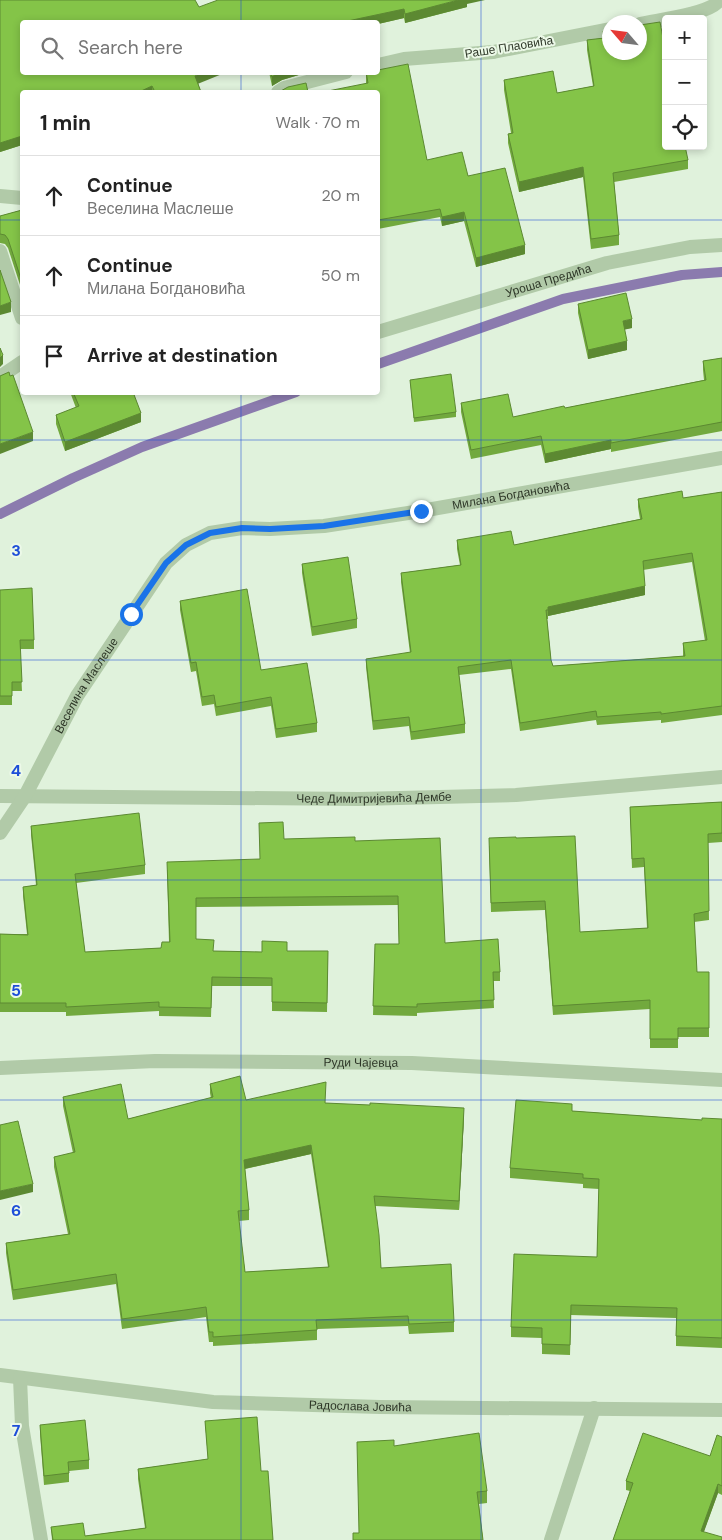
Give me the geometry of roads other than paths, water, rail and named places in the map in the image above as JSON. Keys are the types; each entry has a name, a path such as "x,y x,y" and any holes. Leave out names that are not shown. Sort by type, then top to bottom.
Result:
{"street":[{"path":"647,22 705,10 716,4 719,0"},
{"name":"Раше Плаовића","path":"380,65 404,59 493,52 602,32"},
{"path":"281,90 334,75"},
{"path":"0,196 20,198"},
{"name":"Уроша Предића","path":"380,331 607,263 690,246 722,244"},
{"path":"0,250 20,312"},
{"path":"0,377 20,363"},
{"name":"Милана Богдановића","path":"210,533 242,528 270,529 334,525 431,510 722,458"},
{"name":"Веселина Маслеше","path":"0,833 25,796 78,696 166,563 186,545 210,533"},
{"name":"Чеде Димитријевића Дембе","path":"0,796 360,799 516,795 722,777"},
{"name":"Руди Чајевца","path":"0,1068 155,1061 412,1063 722,1080"},
{"name":"Радослава Јовића","path":"0,1375 213,1402 380,1407 722,1410"},
{"path":"20,1378 22,1426 41,1540"},
{"path":"551,1540 594,1408"}],"waterway":[{"path":"380,363 563,299 682,275 722,272"},
{"path":"0,514 142,447 288,395"}]}
